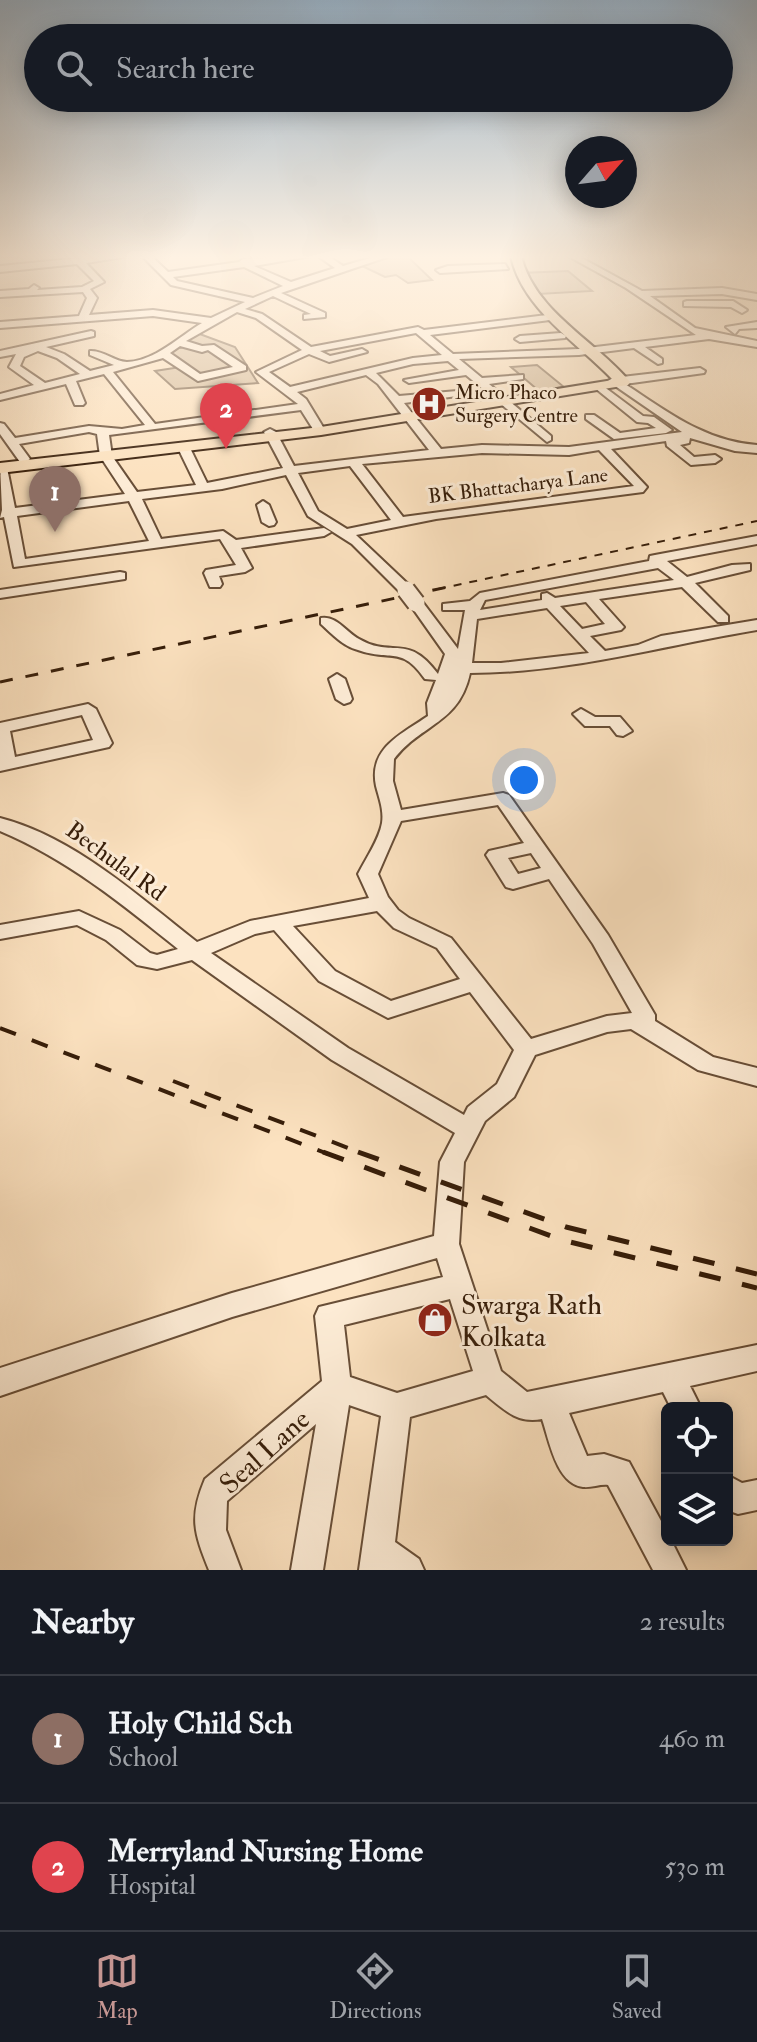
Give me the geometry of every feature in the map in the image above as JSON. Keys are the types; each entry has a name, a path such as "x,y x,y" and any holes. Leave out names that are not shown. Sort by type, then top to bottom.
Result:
{"main road":[{"path":"556,329 583,352"},
{"path":"564,329 613,383"},
{"path":"0,466 275,433 613,383"},
{"path":"0,466 24,459 184,448 275,433 311,417 406,415"}],"street":[{"path":"28,376 88,375 127,367 165,354 203,329"},
{"path":"279,329 329,359 362,352"},
{"path":"422,333 453,329"},
{"path":"691,329 714,337 757,344"},
{"path":"734,329 737,332"},
{"path":"311,417 288,391 261,372 309,350 418,330 547,438"},
{"path":"407,367 446,354 583,352 737,332 757,333"},
{"path":"1,360 91,334"},
{"path":"520,339 561,336"},
{"path":"681,349 714,337"},
{"path":"165,354 198,378 242,368 210,347 202,349 180,342"},
{"path":"635,344 658,361"},
{"path":"44,387 18,371 15,363 37,348 50,349 88,375"},
{"path":"94,353 127,367"},
{"path":"388,353 407,367"},
{"path":"288,391 367,371 407,367 466,372"},
{"path":"367,371 397,400 437,452"},
{"path":"613,383 700,371"},
{"path":"108,372 152,427"},
{"path":"0,397 88,375"},
{"path":"478,382 519,377"},
{"path":"70,381 79,403"},
{"path":"590,417 618,437 666,430 650,419 641,420 613,383"},
{"path":"613,383 705,443"},
{"path":"397,400 465,392"},
{"path":"12,442 89,429 103,432 311,417"},
{"path":"0,426 24,459"},
{"path":"103,432 106,453 134,497 157,544"},
{"path":"275,433 313,513 372,554 406,590 457,661 501,668 601,656 642,649 661,641 757,625"},
{"path":"5,513 203,487 353,461 437,452 482,449 554,451 705,443 757,449"},
{"name":"BK Bhattacharya Lane","path":"345,533 400,522 639,489 641,487 637,481 602,447"},
{"path":"184,448 203,487"},
{"path":"353,461 400,522"},
{"path":"0,466 5,513 19,564 223,535 233,545 245,568 211,573 215,584"},
{"path":"263,505 269,522"},
{"path":"233,545 324,532"},
{"path":"526,1049 436,936 397,920 383,903 368,874 386,839 392,817 384,781 385,758 397,744 436,716 455,696 457,661 472,611 480,597 629,569 757,540"},
{"path":"720,547 751,570"},
{"path":"658,561 686,582 723,619"},
{"path":"629,569 643,588"},
{"path":"448,607 472,611 552,605 643,588 660,588 716,571 751,570"},
{"path":"0,594 120,576"},
{"path":"538,585 552,605 601,656"},
{"path":"578,634 616,627 591,599"},
{"path":"326,621 364,648 406,651 419,659 431,676"},
{"path":"337,679 344,699"},
{"path":"88,709 103,743 4,766 0,728 88,709"},
{"path":"581,714 591,722 614,721 623,731"},
{"path":"392,817 503,799 601,940 644,1015 644,1025"},
{"name":"Bechulal Rd","path":"0,824 36,837 81,865 364,1072 469,1129"},
{"path":"535,846 496,855 513,882 553,872"},
{"path":"0,932 79,918 113,935 150,962 196,951 250,928 383,903"},
{"path":"279,922 327,976 388,1010 474,983"},
{"path":"757,1077 706,1064 644,1025 631,1021 607,1024 526,1049 506,1090 476,1114 452,1162 446,1244 490,1380 523,1406 551,1403 757,1358"},
{"path":"0,1382 243,1301 446,1244"},
{"name":"Seal Lane","path":"307,1570 337,1387 329,1316 459,1285"},
{"path":"671,1377 683,1402"},
{"path":"337,1387 397,1407 490,1380"},
{"name":"Seal Lane","path":"225,1570 208,1522 208,1505 216,1490 337,1387"},
{"path":"551,1403 574,1465 582,1472 604,1469 618,1473 670,1570"},
{"path":"397,1407 376,1559 408,1570"},
{"path":"733,1495 738,1499 757,1495"}],"shaded area":[{"path":"197,333 235,347 258,383 175,389 155,371 181,367 164,355"},
{"path":"537,365 564,387 539,391 511,367"}],"railway":[{"path":"438,589 757,521"},
{"path":"0,682 448,587"},
{"path":"0,1028 328,1154"},
{"path":"173,1081 364,1154"},
{"path":"323,1152 562,1240 757,1288"},
{"path":"358,1152 566,1227 757,1274"}],"place":[{"name":"Micro Phaco Surgery Centre","path":"429,404"},
{"name":"Merryland Nursing Home","path":"226,449"},
{"name":"Holy Child Sch","path":"55,532"},
{"name":"Swarga Rath Kolkata","path":"435,1320"}]}
